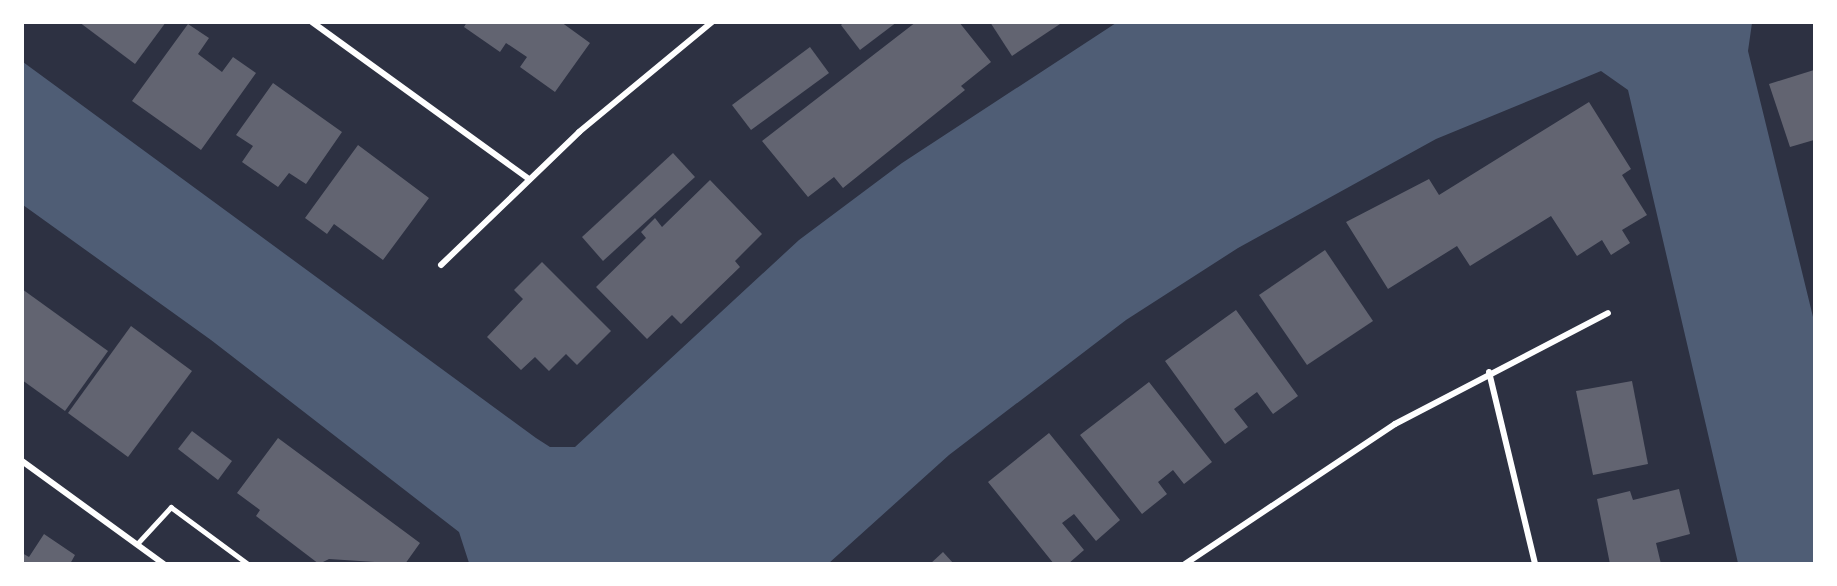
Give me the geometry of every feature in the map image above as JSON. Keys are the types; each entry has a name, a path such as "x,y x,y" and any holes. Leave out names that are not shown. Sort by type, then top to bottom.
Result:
{"street":[{"path":"312,22 529,179"},
{"path":"441,265 529,179 712,22"},
{"path":"1185,564 1304,480 1489,372 1608,313"},
{"path":"1489,372 1535,564"},
{"path":"22,461 164,564"}],"lane":[{"path":"136,544 171,507 248,564"}],"water":[{"path":"1116,23 1752,23 1748,51 1814,321 1814,563 1738,563 1628,90 1601,71 1436,139 1238,248 1126,320 949,455 829,563 469,563 459,532 211,340 23,205 23,62 536,438 550,447 575,447 799,240 902,163"}],"building":[{"path":"79,22 166,22 135,64"},
{"path":"467,22 561,22 590,43 555,92 520,67 527,57 506,43 500,52 464,27"},
{"path":"844,22 897,22 860,50 841,25"},
{"path":"916,22 959,22 991,62 961,86 965,90 843,188 834,177 808,197 762,141"},
{"path":"990,22 1063,22 1012,56"},
{"path":"188,24 209,38 198,54 222,72 233,57 256,73 201,150 132,101"},
{"path":"810,47 829,73 751,130 732,105"},
{"path":"1814,70 1814,140 1790,147 1769,84"},
{"path":"273,83 342,132 306,184 289,173 278,187 242,162 253,146 236,135"},
{"path":"1589,102 1631,169 1622,175 1647,215 1622,230 1630,243 1611,255 1602,240 1577,256 1551,216 1470,266 1457,246 1388,289 1346,222 1429,179 1439,195"},
{"path":"358,145 429,198 383,260 334,224 327,234 305,218"},
{"path":"673,153 695,177 603,261 582,237"},
{"path":"710,180 762,234 735,261 740,267 681,324 672,315 647,339 596,287 646,238 641,232 655,218 662,227"},
{"path":"1325,250 1373,321 1307,365 1259,295"},
{"path":"542,262 611,331 577,365 566,354 549,371 535,357 521,370 487,337 523,299 514,290"},
{"path":"22,289 108,351 65,411 22,380"},
{"path":"1236,310 1298,396 1273,414 1257,392 1234,409 1248,427 1225,444 1165,361"},
{"path":"131,326 192,371 128,457 68,413"},
{"path":"1632,381 1648,464 1593,475 1576,391"},
{"path":"1149,382 1212,462 1184,484 1173,470 1158,482 1167,494 1142,514 1080,435"},
{"path":"192,431 232,461 218,480 178,449"},
{"path":"1049,433 1120,520 1096,541 1074,514 1062,523 1084,550 1068,564 1054,564 988,482"},
{"path":"278,438 420,543 405,564 329,559 319,564 256,516 260,510 237,493"},
{"path":"1679,489 1690,534 1656,543 1661,564 1610,564 1597,499 1630,491 1633,500"},
{"path":"44,534 75,555 70,564 22,564 22,553 29,557"},
{"path":"943,552 954,564 930,564"}]}
